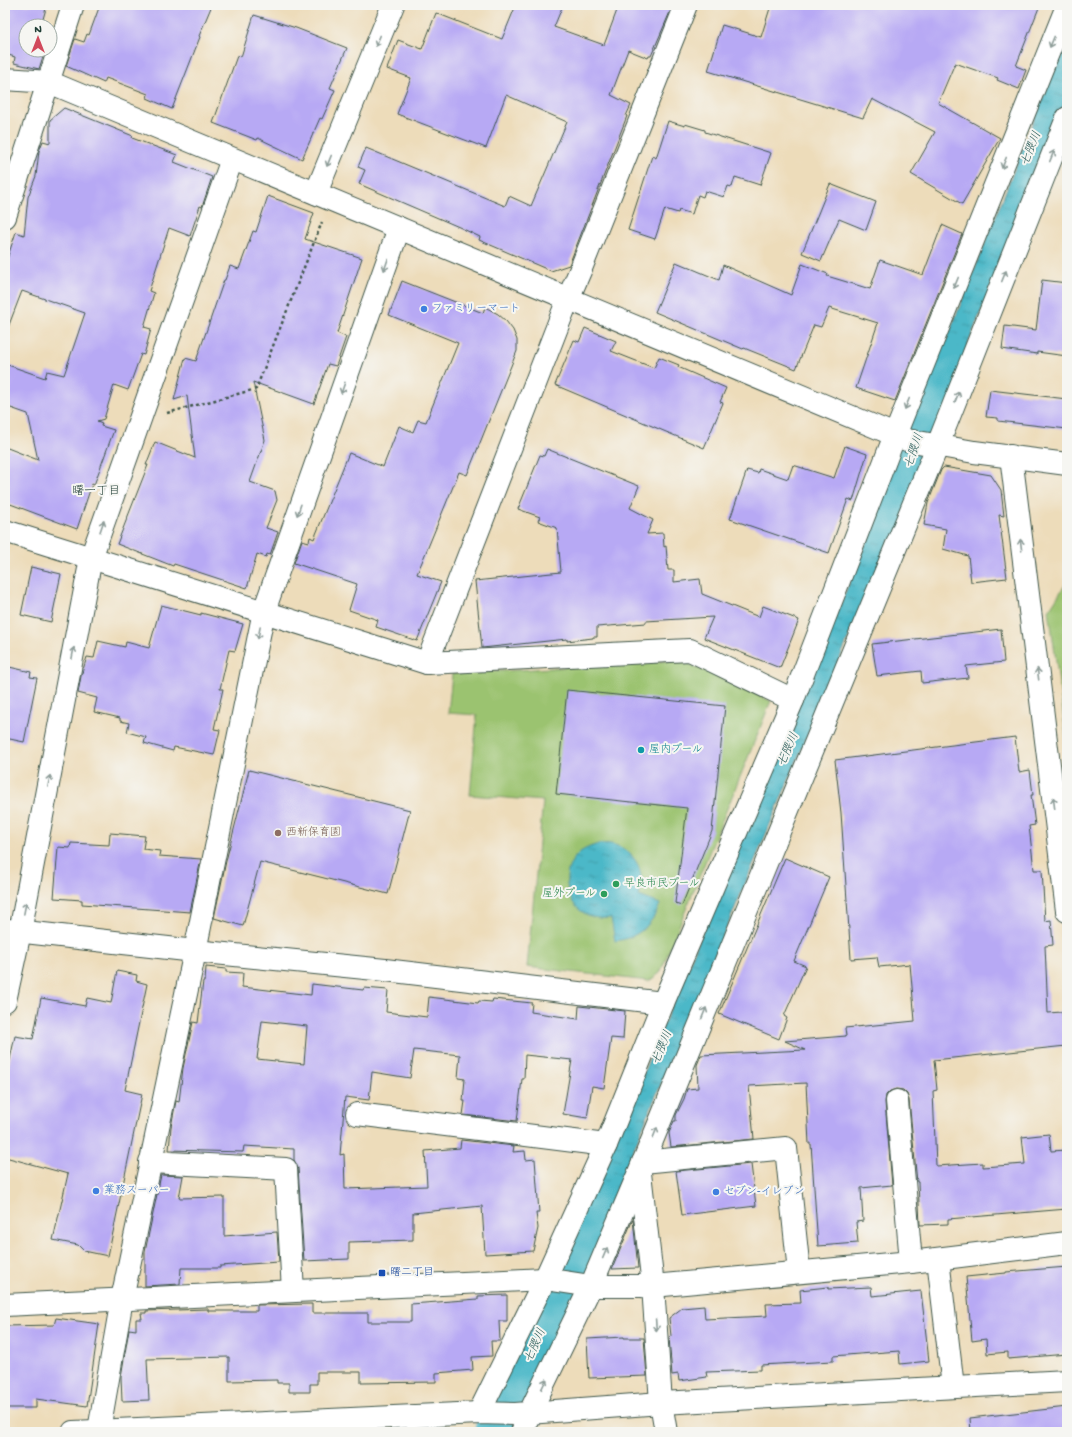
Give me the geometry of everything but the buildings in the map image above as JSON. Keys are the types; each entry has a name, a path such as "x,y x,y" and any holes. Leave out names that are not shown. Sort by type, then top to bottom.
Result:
{"street":[{"path":"5,217 74,5"},
{"path":"324,197 393,5"},
{"path":"427,663 568,299 686,5"},
{"path":"522,1419 588,1285 641,1166 916,442 1067,6"},
{"path":"5,79 49,82 568,299 916,442 1067,464"},
{"path":"481,1420 551,1280 663,1003 794,700 1067,118"},
{"path":"5,1001 13,931 91,558 232,158"},
{"path":"99,1430 122,1299 264,611 399,228"},
{"path":"1010,456 1067,911"},
{"path":"5,531 427,663 690,650 794,700"},
{"path":"13,931 385,970 663,1003"},
{"path":"897,1101 911,1262"},
{"path":"357,1114 606,1145"},
{"path":"641,1166 786,1148 799,1272"},
{"path":"150,1162 286,1169 293,1291"},
{"path":"641,1166 653,1286 662,1403 666,1432"},
{"path":"5,1305 551,1280 588,1285 653,1286 911,1262 1067,1243"},
{"path":"938,1259 953,1387"},
{"path":"73,1432 99,1430 522,1419 662,1403 1067,1381"}],"path":[{"path":"139,421 256,389 324,197"}],"green space":[{"path":"1067,582 1067,742 1049,610"},
{"name":"早良市民プール","path":"681,660 771,701 660,973 649,981 527,967 543,801 470,795 477,715 448,713 452,674"}],"water":[{"path":"1067,37 1067,96 934,430 914,421"},
{"path":"903,455 922,463 585,1265 565,1259"},
{"name":"屋外プール","path":"598,844 609,844 627,851 637,863 640,871 641,887 639,896 660,904 653,918 648,924 637,934 631,937 615,941 611,918 597,918 584,913 573,902 569,894 567,878 571,863 576,856 586,848"},
{"path":"544,1302 564,1303 534,1378 508,1377"}],"waterway":[{"name":"七隈川","path":"889,517 908,471 946,366"},
{"name":"七隈川","path":"497,1432 598,1203"}],"place":[{"name":"ファミリーマート","path":"424,309"},
{"name":"屋内プール","path":"641,750"},
{"name":"西新保育園","path":"278,833"},
{"name":"早良市民プール","path":"616,884"},
{"name":"屋外プール","path":"604,894"},
{"name":"業務スーパー","path":"96,1191"},
{"name":"セブン-イレブン","path":"716,1192"},
{"name":"曙二丁目","path":"382,1273"}],"district":[{"name":"曙一丁目","path":"96,492"}]}
